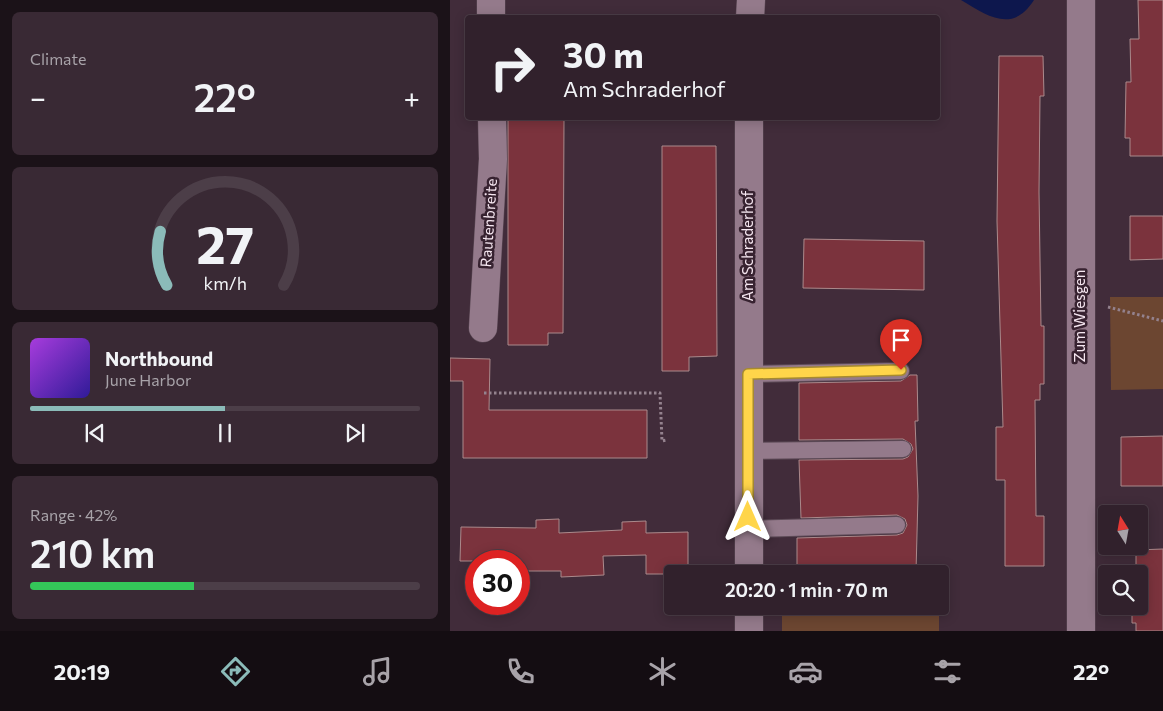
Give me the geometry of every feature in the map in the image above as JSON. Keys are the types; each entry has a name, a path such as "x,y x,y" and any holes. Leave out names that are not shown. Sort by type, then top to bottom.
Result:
{"street":[{"path":"491,0 491,15"},
{"path":"750,15 751,0"},
{"name":"Zum Wiesgen","path":"1081,0 1081,631"},
{"name":"Rautenbreite","path":"483,328 493,159 492,120"},
{"name":"Am Schraderhof","path":"749,120 749,565"},
{"path":"749,615 749,631"}],"lane":[{"path":"748,374 901,370"},
{"path":"748,451 903,449"},
{"path":"748,529 897,525"}],"path":[{"path":"1080,302 1127,310 1163,321"},
{"path":"484,393 660,393 662,441 667,440"}],"shaded area":[{"path":"961,0 1034,0 1017,17 999,19 981,12"},
{"path":"1110,297 1163,297 1163,389 1111,390"},
{"path":"782,615 939,615 939,631 782,631"}],"building":[{"path":"1138,0 1163,0 1163,156 1130,156 1130,138 1125,138 1126,82 1131,82 1130,39 1139,39"},
{"path":"999,56 1043,56 1044,96 1040,96 1039,192 1041,326 1044,326 1044,384 1040,384 1040,400 1035,400 1036,516 1044,516 1044,566 1005,566 1005,480 996,480 996,427 1003,427 997,221"},
{"path":"508,120 564,120 563,333 548,333 548,345 508,345"},
{"path":"662,146 716,146 717,356 689,357 689,371 662,371"},
{"path":"1130,216 1163,216 1163,259 1130,260"},
{"path":"804,239 924,241 924,290 803,288"},
{"path":"450,358 490,359 489,410 647,410 647,458 463,458 463,381 450,381"},
{"path":"910,375 917,375 918,421 915,421 918,496 916,565 797,565 797,538 897,535 903,533 907,525 905,519 897,515 801,518 799,460 903,459 908,457 913,449 911,444 903,439 799,440 799,383 901,381"},
{"path":"1163,436 1163,486 1121,486 1121,437"},
{"path":"559,519 559,533 622,530 622,522 646,521 646,533 688,532 688,565 664,565 664,574 646,574 646,555 603,556 604,575 561,577 561,571 530,571 530,550 465,550 465,561 460,561 461,527 536,528 536,520"},
{"path":"1163,549 1163,631 1136,631 1136,623 1132,623 1132,615 1148,615 1148,565 1136,565 1136,555 1148,555 1148,550"}],"route":[{"path":"748,517 748,374 901,370"}]}
